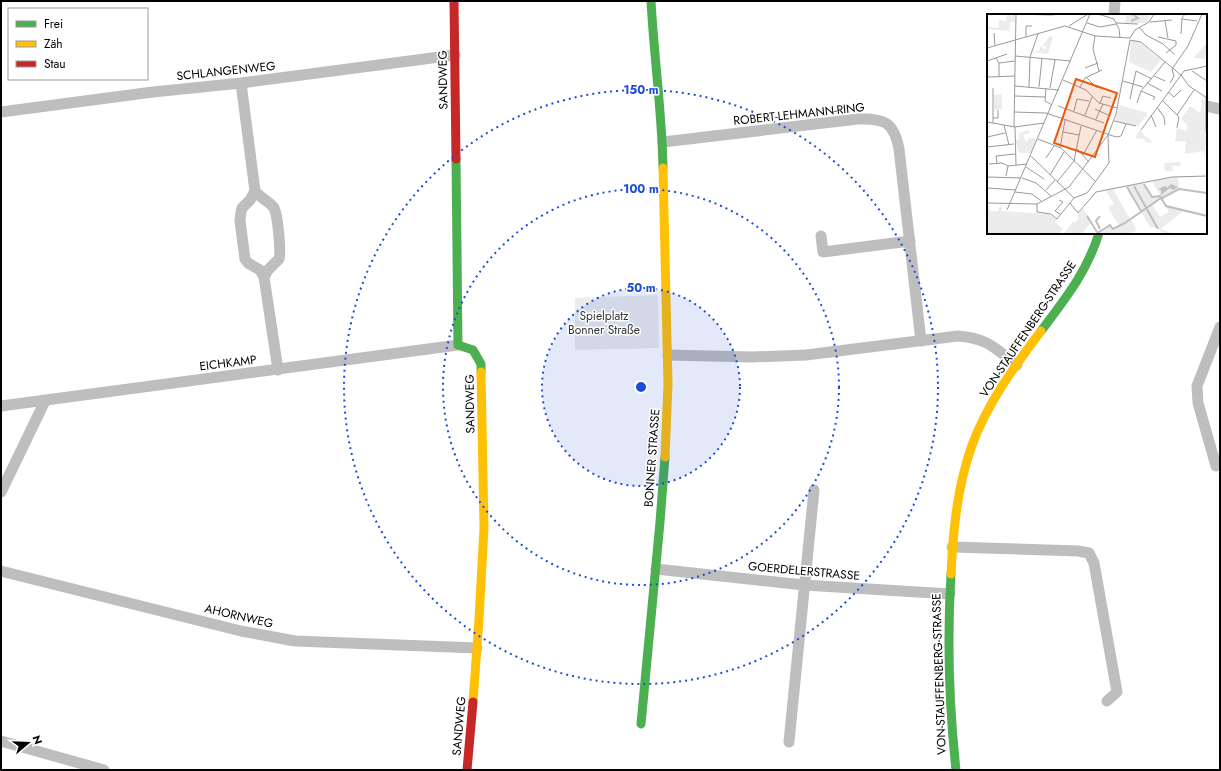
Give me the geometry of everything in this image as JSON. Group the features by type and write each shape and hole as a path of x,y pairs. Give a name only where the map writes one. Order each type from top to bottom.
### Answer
{"street":[{"name":"SANDWEG","path":"454,1 458,345 472,350 481,364 484,528 477,648 467,770"},
{"name":"BONNER STRASSE","path":"641,724 656,569 667,425 668,355 663,142 654,64 651,1"},
{"path":"1114,14 1115,1"},
{"name":"SCHLANGENWEG","path":"1,112 132,95 242,83 455,55"},
{"path":"242,83 255,191 273,208 276,216 280,249 279,259 268,270 264,277"},
{"path":"1207,106 1220,109"},
{"name":"ROBERT-LEHMANN-RING","path":"663,142 858,119 871,119 886,122 894,131 897,139 921,341"},
{"path":"255,191 250,200 242,208 240,221 245,259 248,263 260,270 264,277 278,370"},
{"name":"VON-STAUFFENBERG-STRASSE","path":"956,770 950,683 949,618 952,547 956,505 966,463 976,435 989,409 1017,365 1081,277 1092,254 1099,234"},
{"path":"821,236 823,252 910,241"},
{"path":"1216,466 1198,403 1197,386 1220,327"},
{"path":"668,355 752,357 799,355 958,336 971,337 988,343 1017,365"},
{"name":"EICHKAMP","path":"1,406 458,345"},
{"path":"1,492 45,400"},
{"path":"788,742 814,490"},
{"path":"952,547 1078,551 1089,553 1095,568 1117,692 1107,701"},
{"name":"GOERDELERSTRASSE","path":"656,569 804,585 950,594"},
{"name":"AHORNWEG","path":"1,571 240,631 275,638 308,642 477,648"},
{"path":"1,741 104,770"}],"green space":[{"name":"Spielplatz Bonner Straße","path":"658,295 659,348 575,350 575,298"}],"traffic: fast":[{"path":"651,1 663,168"},
{"path":"456,159 458,345 473,350 481,364 481,372"},
{"path":"1041,331 1082,273 1099,234"},
{"path":"641,724 665,457"},
{"path":"951,574 949,672 956,770"}],"traffic: slow":[{"path":"663,168 668,384 665,457"},
{"path":"951,574 956,510 962,479 971,448 984,417 1011,373 1041,331"},
{"path":"473,702 484,528 481,372"}],"traffic: jam":[{"path":"454,1 456,159"},
{"path":"467,770 473,702"}]}
